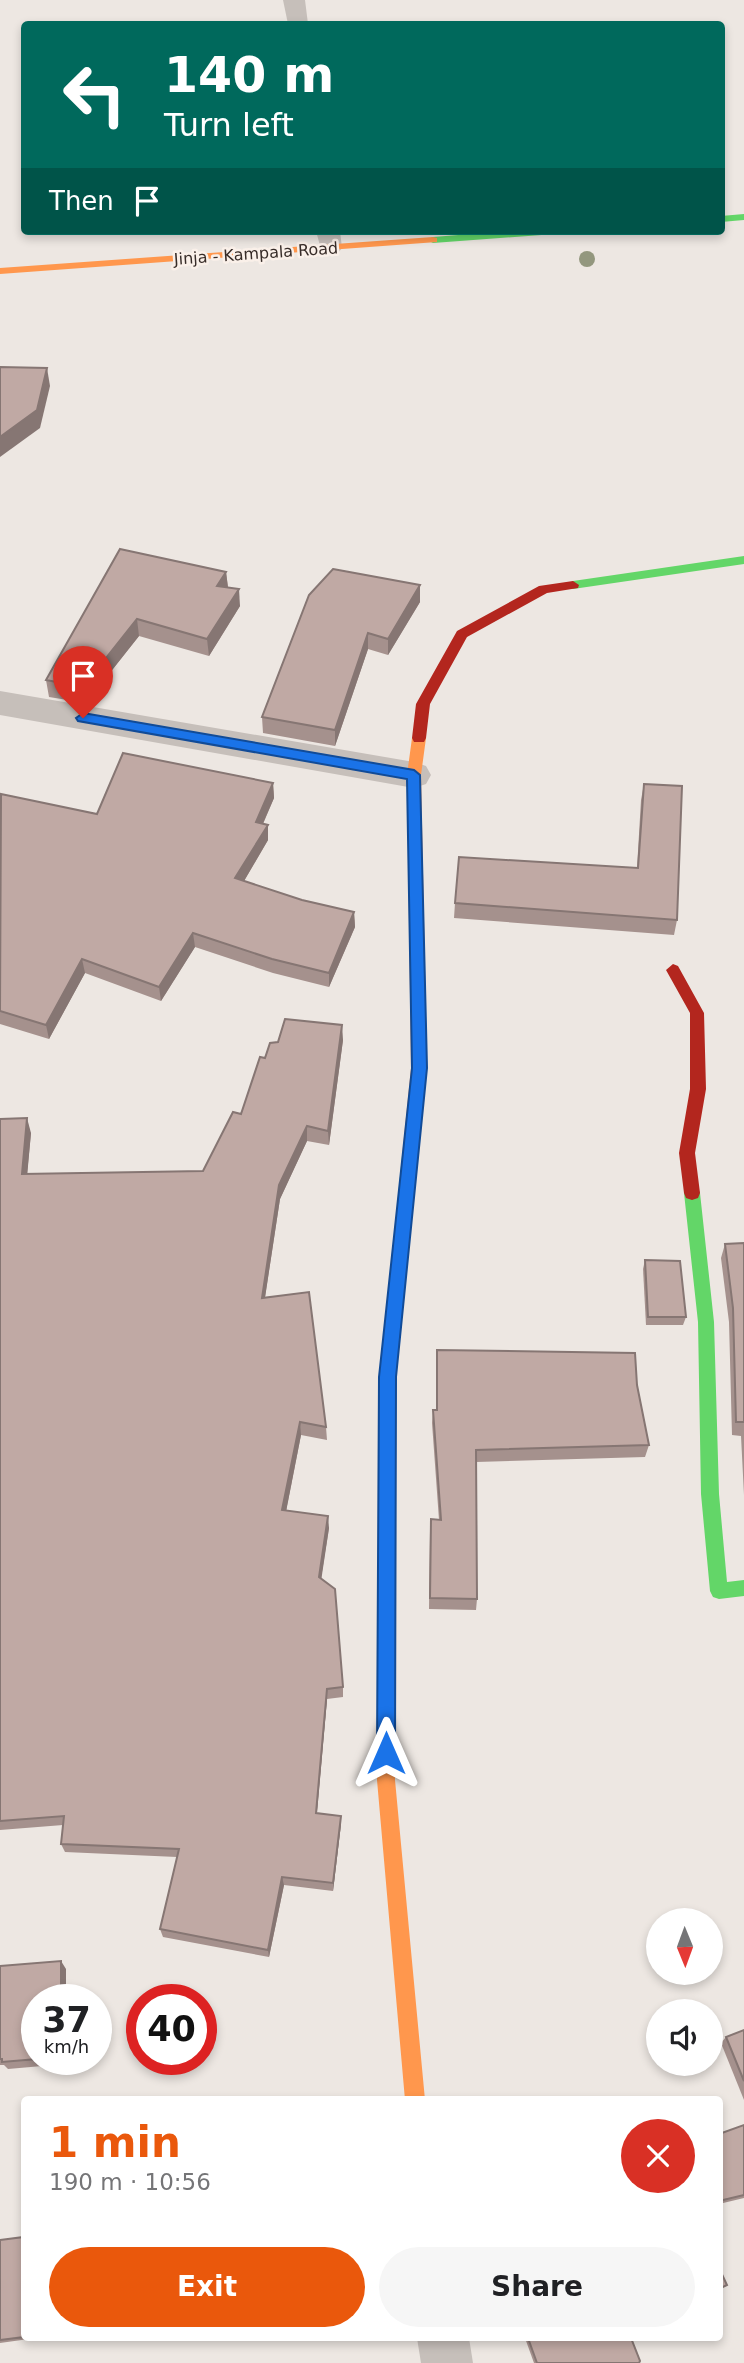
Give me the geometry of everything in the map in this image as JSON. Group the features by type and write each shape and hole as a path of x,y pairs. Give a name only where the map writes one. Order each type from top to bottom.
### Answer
{"main road":[{"path":"725,219 744,217"},
{"name":"Jinja - Kampala Road","path":"0,271 329,239 442,235"},
{"path":"415,2096 386,1780 388,1377 419,1068 414,775 423,704 462,634 544,589 744,560"},
{"path":"673,970 697,1013 698,1089 687,1153 706,1322 710,1494 719,1591 744,1588"}],"street":[{"path":"0,703 414,775"},
{"path":"443,2341 447,2363"}],"lane":[{"path":"294,0 298,21"}],"building":[{"path":"0,367 47,368 37,410 0,437"},
{"path":"120,549 226,572 217,586 239,589 207,639 137,619 83,687 46,680"},
{"path":"333,569 420,585 388,639 368,633 335,730 262,717 309,595"},
{"path":"123,753 273,783 256,822 268,825 235,878 302,900 354,912 329,973 272,959 193,933 159,987 82,959 46,1025 0,1011 1,794 97,814"},
{"path":"644,784 682,786 677,920 455,903 459,857 638,868"},
{"path":"285,1019 342,1025 328,1131 307,1126 279,1185 262,1298 309,1292 326,1427 300,1422 282,1510 328,1516 319,1577 335,1589 343,1687 327,1689 316,1813 341,1816 333,1883 282,1877 268,1950 160,1929 179,1849 61,1844 64,1816 0,1821 0,1119 27,1118 22,1174 203,1171 233,1112 241,1114 260,1057 265,1058 270,1043 278,1042"},
{"path":"744,1243 744,1422 736,1422 733,1308 725,1244"},
{"path":"645,1260 680,1261 686,1317 648,1317"},
{"path":"437,1350 635,1353 637,1385 649,1445 476,1450 477,1599 430,1598 431,1519 441,1520 433,1410 437,1410"},
{"path":"61,1961 61,1984 21,1984 21,2060 2,2062 0,2059 0,1966"},
{"path":"744,2030 744,2081 726,2037"},
{"path":"744,2125 744,2195 723,2200 723,2133"},
{"path":"21,2237 21,2337 0,2340 0,2240"},
{"path":"529,2341 632,2341 640,2361 639,2363 537,2363"}],"traffic: fast":[{"path":"725,219 744,217"},
{"path":"433,240 501,235"},
{"path":"573,585 744,560"},
{"path":"387,1663 388,1377 410,1156"},
{"path":"692,1193 706,1322 710,1494 719,1591 744,1588"}],"traffic: slow":[{"path":"0,271 433,240"},
{"path":"410,1156 419,1068 414,775 419,738"},
{"path":"387,1663 386,1780 415,2096"}],"traffic: jam":[{"path":"419,738 423,704 462,634 544,589 573,585"},
{"path":"673,970 697,1013 698,1089 687,1153 692,1193"}],"route":[{"path":"83,718 414,775 419,1068 388,1377 386,1753"}]}
